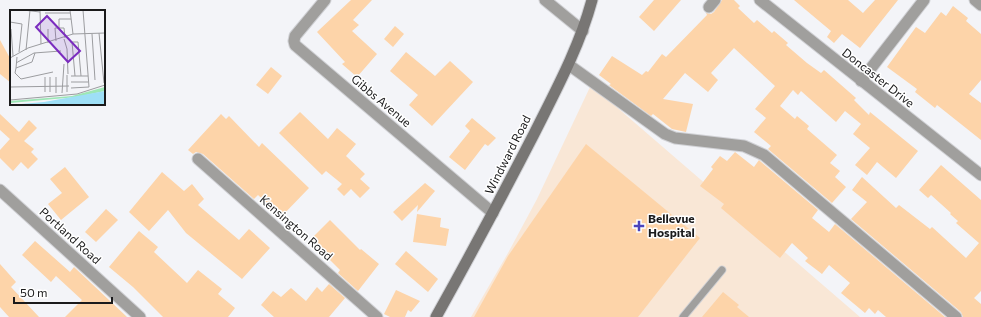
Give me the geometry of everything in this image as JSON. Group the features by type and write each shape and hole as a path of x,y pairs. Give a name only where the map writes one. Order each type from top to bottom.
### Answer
{"main road":[{"name":"Windward Road","path":"436,317 494,213 569,64 583,31 592,0"}],"street":[{"name":"Gibbs Avenue","path":"325,0 295,36 295,45 494,213"},
{"path":"545,0 583,31"},
{"name":"Doncaster Drive","path":"760,0 981,175"},
{"path":"861,81 924,0"},
{"path":"975,0 981,5"},
{"path":"569,64 665,134 675,138 744,146 764,155 956,317"},
{"name":"Kensington Road","path":"198,159 377,317"},
{"name":"Portland Road","path":"0,190 140,317"}],"lane":[{"path":"683,317 722,270"}],"shaded area":[{"name":"Bellevue Hospital","path":"591,85 860,317 471,317 537,199"}],"building":[{"path":"351,0 372,0 353,20 359,25 352,31 377,54 357,77 342,64 345,62 317,32"},
{"path":"654,0 681,0 654,31 639,17"},
{"path":"722,0 734,0 740,6 738,8 754,23 757,20 772,33 774,31 788,43 786,45 807,63 821,73 824,70 856,98 854,100 869,115 870,112 918,151 896,178 877,162 867,175 855,165 870,148 853,134 861,124 845,111 836,122 801,91 798,95 793,90 780,106 795,119 797,116 809,126 807,129 837,155 830,163 840,171 835,177 846,187 832,203 768,149 771,146 754,132 766,118 755,109 775,86 734,48 711,73 718,80 708,92 685,73 663,99 693,104 686,132 672,129 653,114 651,116 609,85 611,84 599,75 612,56 642,75 646,71 648,72 662,54 666,57 707,15 706,13 711,14 714,12"},
{"path":"794,0 848,0 863,13 875,0 898,0 860,48 842,34 834,43 827,37 831,31"},
{"path":"953,6 968,18 966,21 981,34 981,80 969,94 981,103 981,140 937,105 935,108 915,92 917,89 887,67 916,27 925,33 941,12 946,16"},
{"path":"395,26 404,34 393,47 384,39"},
{"path":"0,40 10,58 10,82 0,74"},
{"path":"406,52 435,76 450,61 473,82 432,126 409,105 418,95 390,71"},
{"path":"271,67 282,76 268,94 256,85"},
{"path":"300,112 328,139 337,128 356,144 346,156 365,174 360,179 370,188 360,198 351,189 344,196 337,189 342,184 326,171 322,175 279,133"},
{"path":"0,114 19,132 29,120 37,128 24,141 34,149 31,152 38,159 28,169 21,162 13,171 0,158 0,150 10,139 0,130"},
{"path":"221,114 226,119 229,116 259,147 262,143 309,188 281,217 258,195 254,199 203,154 196,152 193,154 188,150"},
{"path":"472,118 496,138 488,146 485,144 465,170 449,157 470,131 465,126"},
{"name":"Bellevue Hospital","path":"586,144 700,238 638,317 474,317 508,256"},
{"path":"735,152 754,167 759,160 818,210 812,218 829,232 835,224 945,317 886,317 878,310 875,314 869,308 865,313 841,293 850,283 829,265 822,274 805,261 808,258 792,243 780,258 721,208 724,204 700,186 713,169 711,167 720,156 727,161"},
{"path":"941,165 981,200 981,291 974,298 981,304 981,317 963,317 961,312 851,219 867,202 852,190 862,177 896,208 899,205 930,229 932,227 966,258 979,243 956,223 958,221 950,214 951,213 931,195 928,198 919,190"},
{"path":"65,167 89,197 61,220 48,204 62,193 50,179"},
{"path":"162,172 184,191 192,184 204,199 198,205 239,240 249,229 270,248 242,279 186,233 168,210 149,231 129,212"},
{"path":"425,183 435,191 417,212 418,205 402,221 393,212"},
{"path":"106,209 118,220 96,242 85,232"},
{"path":"417,214 441,218 440,227 449,229 446,246 413,242"},
{"path":"330,220 360,250 361,249 379,264 358,291 338,273 340,270 310,240"},
{"path":"139,231 158,247 154,252 187,283 198,270 222,289 218,294 235,308 228,317 163,317 133,287 109,267"},
{"path":"35,241 70,272 74,267 127,317 65,317 82,300 56,276 51,282 22,255"},
{"path":"406,251 438,279 428,292 395,264"},
{"path":"0,264 16,282 11,287 39,317 9,317 0,307"},
{"path":"329,284 345,298 329,317 274,317 261,305 273,291 281,297 291,288 306,301 317,287 322,292"},
{"path":"396,290 420,301 411,312 408,310 405,317 390,317 384,314"},
{"path":"723,292 739,305 737,307 749,317 702,317"}],"place":[{"name":"Bellevue Hospital","path":"639,226"}]}
